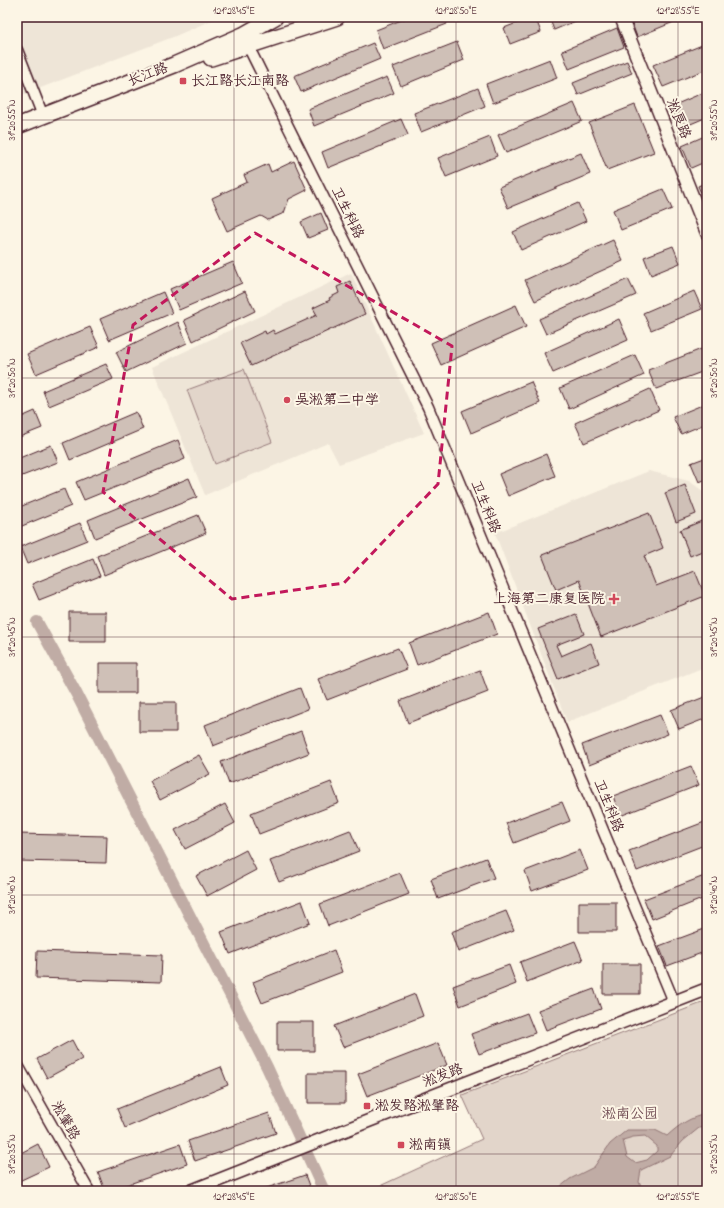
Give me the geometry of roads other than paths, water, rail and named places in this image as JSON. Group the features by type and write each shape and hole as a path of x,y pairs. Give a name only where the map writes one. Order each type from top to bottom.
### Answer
{"main road":[{"path":"245,40 275,17"},
{"path":"245,40 338,17"},
{"name":"长江路","path":"17,126 174,65 212,58 245,40"}],"street":[{"name":"淞良路","path":"621,17 707,233"},
{"name":"卫生科路","path":"245,40 428,407 674,1002"},
{"path":"17,50 43,116"},
{"name":"淞发路","path":"191,1191 707,989"},
{"name":"淞肇路","path":"17,1064 89,1191"}],"waterway":[{"path":"37,622 76,693 267,1067 324,1191"}],"place":[{"name":"长江路长江南路","path":"183,81"},
{"name":"吴淞第二中学","path":"287,400"},
{"name":"上海第二康复医院","path":"614,599"},
{"name":"淞发路淞肇路","path":"367,1106"},
{"name":"淞南镇","path":"401,1145"}],"park label":[{"name":"淞南公园","path":"630,1114"}]}
